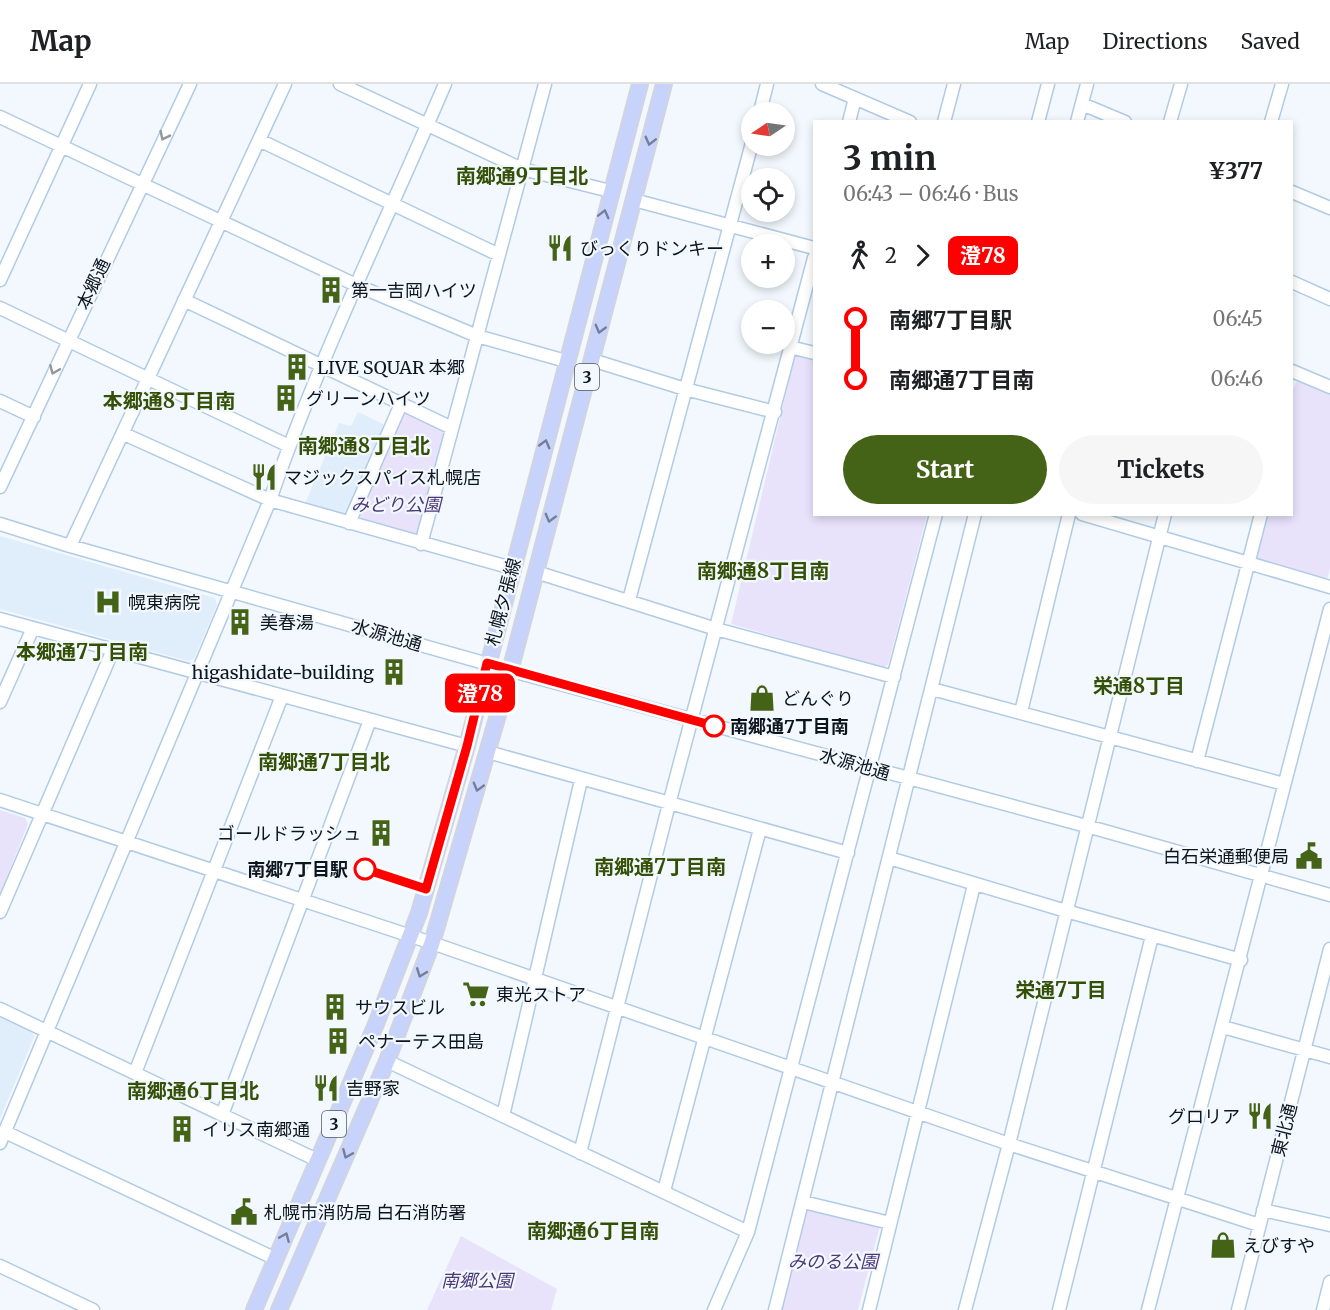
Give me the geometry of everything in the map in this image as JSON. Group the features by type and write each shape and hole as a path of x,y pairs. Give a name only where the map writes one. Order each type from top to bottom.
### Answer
{"main road":[{"name":"札幌夕張線","path":"254,1310 412,937 467,746 610,191 640,84"},
{"name":"札幌夕張線","path":"279,1310 387,1061 432,944 488,752 664,84"}],"street":[{"path":"0,279 90,84"},
{"name":"本郷通","path":"0,487 34,417 67,339 190,84"},
{"path":"70,546 285,84"},
{"path":"340,84 522,169 610,191"},
{"path":"276,1259 2,1137 270,500 289,446 356,285 394,204 445,84"},
{"path":"421,544 545,84"},
{"path":"762,102 767,84"},
{"path":"822,84 905,120"},
{"path":"945,120 954,84"},
{"path":"1039,120 1048,84"},
{"path":"1078,120 1087,84"},
{"path":"1171,120 1181,84"},
{"path":"1272,120 1282,84"},
{"path":"850,120 855,98"},
{"path":"1082,104 1120,120"},
{"path":"0,117 356,285 477,336 566,361"},
{"path":"260,140 499,255"},
{"path":"629,600 749,156"},
{"path":"1293,192 1330,208"},
{"path":"634,200 813,248"},
{"path":"795,328 813,262"},
{"path":"1293,282 1330,299"},
{"path":"184,300 452,428"},
{"path":"0,308 289,446"},
{"path":"795,348 813,353"},
{"path":"580,1153 669,804 775,412 788,354"},
{"path":"592,360 685,389 775,412"},
{"path":"1293,375 1330,387"},
{"path":"0,401 34,417"},
{"path":"349,523 401,404"},
{"path":"124,434 270,500 512,568"},
{"path":"714,1310 748,1232 793,1069 935,516"},
{"path":"775,1310 975,516"},
{"path":"1021,712 1069,516"},
{"path":"1089,516 1330,586"},
{"path":"964,1310 1009,1144 1164,516"},
{"path":"1197,761 1261,516"},
{"name":"水源池通","path":"0,524 70,546 509,670 1087,826 1330,895"},
{"path":"536,572 716,629 894,677"},
{"path":"1148,1310 1241,960 1330,609"},
{"path":"0,619 467,746"},
{"path":"0,702 33,628"},
{"path":"0,912 113,650"},
{"path":"932,688 1284,784"},
{"path":"135,1074 282,696"},
{"path":"222,1115 370,720"},
{"path":"488,752 581,780 848,853"},
{"path":"503,1116 581,780"},
{"path":"0,800 412,937 1009,1144 1259,1225"},
{"path":"664,1191 707,1038 760,829"},
{"path":"889,858 974,885 1241,960"},
{"path":"869,1310 974,885"},
{"path":"1059,1310 1152,936"},
{"name":"東北通","path":"1238,1310 1330,950"},
{"path":"0,1009 317,1160"},
{"path":"1223,1027 1330,1057"},
{"path":"387,1061 748,1232"},
{"path":"803,1202 890,1223"},
{"path":"1263,1210 1330,1225"},
{"path":"0,1266 93,1310"},
{"path":"1323,1310 1330,1282"}],"shaded area":[{"path":"358,412 389,427 349,515 305,504 339,423 351,426"},
{"name":"幌東病院","path":"0,536 215,598 217,605 194,659 188,661 0,609"},
{"path":"0,1015 31,1030 34,1037 0,1119"}],"green space":[{"path":"795,355 813,360 813,516 927,516 888,665 882,668 731,624"},
{"path":"1297,381 1330,395 1330,568 1327,580 1259,559 1256,556 1265,516 1293,516 1293,390"},
{"name":"みどり公園","path":"407,414 443,430 444,436 417,533 410,538 357,521 402,415"},
{"path":"0,810 25,818 28,824 0,894"},
{"name":"みのる公園","path":"808,1209 880,1226 858,1310 782,1310"},
{"name":"南郷公園","path":"461,1236 557,1289 551,1310 427,1310"}],"bus line":[{"name":"澄78","path":"365,869 426,889 467,746 487,663 714,726"}],"place":[{"name":"びっくりドンキー","path":"560,248"},
{"name":"第一吉岡ハイツ","path":"331,290"},
{"name":"LIVE SQUAR 本郷","path":"297,367"},
{"name":"グリーンハイツ","path":"286,398"},
{"name":"マジックスパイス札幌店","path":"264,477"},
{"name":"幌東病院","path":"108,602"},
{"name":"美春湯","path":"240,622"},
{"name":"higashidate-building","path":"394,672"},
{"name":"どんぐり","path":"762,698"},
{"name":"南郷通7丁目南","path":"714,726"},
{"name":"ゴールドラッシュ","path":"381,833"},
{"name":"白石栄通郵便局","path":"1309,856"},
{"name":"南郷7丁目駅","path":"365,869"},
{"name":"東光ストア","path":"476,994"},
{"name":"サウスビル","path":"335,1007"},
{"name":"ペナーテス田島","path":"338,1041"},
{"name":"吉野家","path":"326,1088"},
{"name":"グロリア","path":"1260,1116"},
{"name":"イリス南郷通","path":"182,1129"},
{"name":"札幌市消防局 白石消防署","path":"244,1212"},
{"name":"えびすや","path":"1223,1245"}],"district":[{"name":"南郷通9丁目北","path":"522,175"},
{"name":"本郷通8丁目南","path":"169,400"},
{"name":"南郷通8丁目北","path":"364,445"},
{"name":"南郷通8丁目南","path":"763,570"},
{"name":"本郷通7丁目南","path":"82,651"},
{"name":"栄通8丁目","path":"1139,685"},
{"name":"南郷通7丁目北","path":"324,761"},
{"name":"南郷通7丁目南","path":"660,866"},
{"name":"栄通7丁目","path":"1061,989"},
{"name":"南郷通6丁目北","path":"193,1090"},
{"name":"南郷通6丁目南","path":"593,1230"}]}
